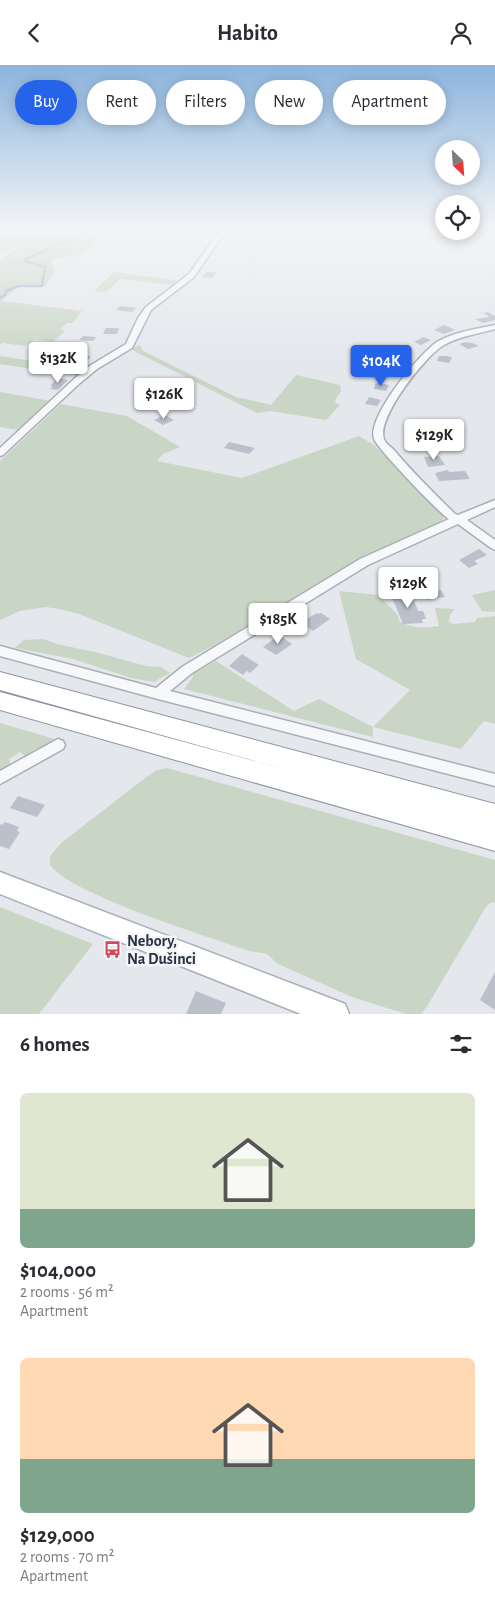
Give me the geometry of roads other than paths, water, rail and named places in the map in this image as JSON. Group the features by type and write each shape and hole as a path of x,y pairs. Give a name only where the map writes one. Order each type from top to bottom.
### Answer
{"highway":[{"path":"0,681 495,816"},
{"path":"0,701 495,839"}],"main road":[{"path":"0,883 335,1014"}],"street":[{"path":"0,453 77,381 94,367 129,346 133,341 143,315 153,304 172,289 188,280 193,273"},
{"path":"495,327 459,336 427,352 401,387 379,425 379,439 400,464 451,516 459,519 495,546"},
{"path":"158,694 188,670 364,562 495,503"},
{"path":"0,651 158,694 495,780"},
{"path":"0,778 58,745"}],"waterway":[{"path":"0,298 5,295 6,291 18,286 42,286 44,273"}],"place":[{"name":"Nebory, Na Dušinci","path":"113,949"}]}
